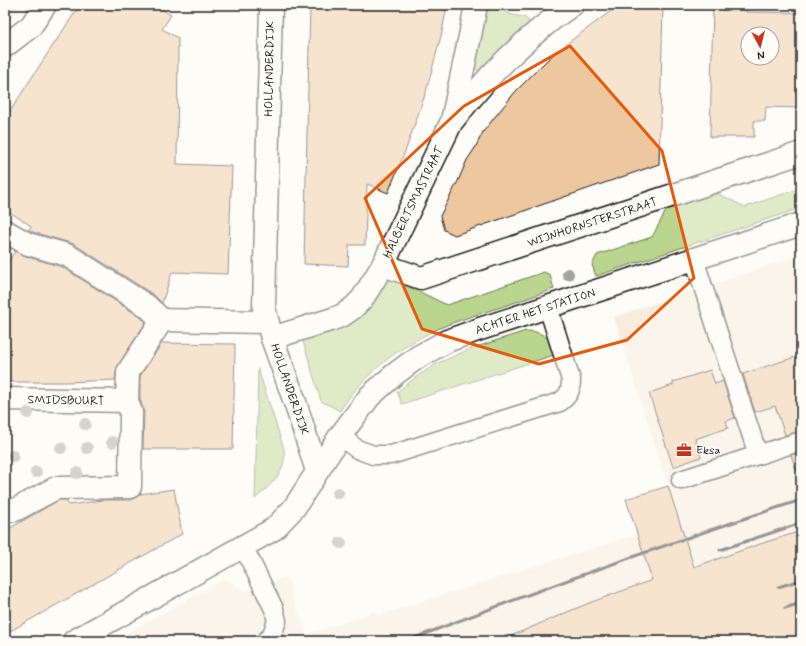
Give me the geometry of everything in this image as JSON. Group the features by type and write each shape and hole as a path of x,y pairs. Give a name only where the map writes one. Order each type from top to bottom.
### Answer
{"street":[{"path":"5,46 31,26 44,5"},
{"name":"HOLLANDERDIJK","path":"271,5 264,308 317,471"},
{"name":"HALBERTSMASTRAAT","path":"162,320 270,330 332,319 343,315 362,299 383,265 452,121 476,5"},
{"path":"452,121 493,73 511,55 557,15 572,5"},
{"name":"WIJNHORNSTERSTRAAT","path":"383,265 421,278 801,153"},
{"name":"ACHTER HET STATION","path":"317,471 340,436 370,396 395,374 418,357 447,342 480,329 801,224"},
{"path":"5,231 28,244 68,255 147,306 162,320 128,372 127,401 131,412 130,487 56,488 15,510 5,510"},
{"name":"SMIDSBUURT","path":"5,400 127,401"},
{"path":"74,641 274,529 294,508 317,471"}],"lane":[{"path":"694,259 758,455"},
{"path":"340,436 357,449 373,455 391,455 560,402 567,396 571,389 571,380 548,307"},
{"path":"681,480 801,441"},
{"path":"243,546 274,610 276,621 272,637 265,641"}],"highlighted area":[{"path":"570,46 662,151 694,278 627,340 539,364 422,329 365,198 464,106"}],"shaded area":[{"path":"5,5 21,5 5,28"},
{"path":"801,255 801,641 113,641 224,579 245,591 287,577 295,604 307,635 375,612 377,616 637,534 681,526 614,317"}],"green space":[{"path":"487,5 497,5 503,11 526,18 529,22 480,71 474,67"},
{"path":"801,188 801,208 596,276 592,265 597,255 652,237 668,207 715,192 745,207"},
{"path":"544,272 550,275 554,289 453,323 427,334 384,362 360,385 340,411 321,401 302,338 334,329 363,314 384,282 392,279 395,280 447,305"},
{"path":"526,331 536,332 545,336 550,342 554,355 402,404 397,392 436,364 470,349"},
{"path":"258,369 284,449 284,457 283,465 277,477 255,499"}],"building":[{"path":"80,5 156,5 171,15 162,29 178,38 177,164 232,166 228,274 172,272 162,303 154,295 74,244 29,230 31,226 5,209 5,119"},
{"path":"310,5 447,5 442,32 426,92 406,149 388,193 367,184 365,245 349,245 348,266 304,264"},
{"path":"619,5 663,5 659,164 455,235 444,230 440,216 467,160 483,132 516,91 546,61 557,51"},
{"path":"713,5 746,5 746,12 801,13 801,108 766,107 765,121 754,121 754,137 710,137"},
{"path":"15,251 25,256 62,267 146,322 118,365 115,380 5,382 5,268"},
{"path":"162,343 235,344 233,449 143,449 144,412 140,399 140,376"},
{"path":"801,355 801,431 785,435 775,406 755,412 743,374"},
{"path":"710,370 715,384 723,381 735,418 726,421 728,428 695,439 701,457 673,467 649,393 673,385 673,382"},
{"path":"801,452 801,469 796,470 791,455"},
{"path":"668,486 694,567 801,531 801,641 499,641 589,603 652,580 626,499"},
{"path":"174,489 182,534 5,634 5,531 59,500 66,500 69,505 103,500 130,500 136,498 140,494"}],"railway":[{"path":"407,641 603,568 801,500"},
{"path":"720,550 801,523"},
{"path":"778,587 801,580"},
{"path":"785,608 801,603"}],"place":[{"name":"Eksa","path":"684,450"}]}
